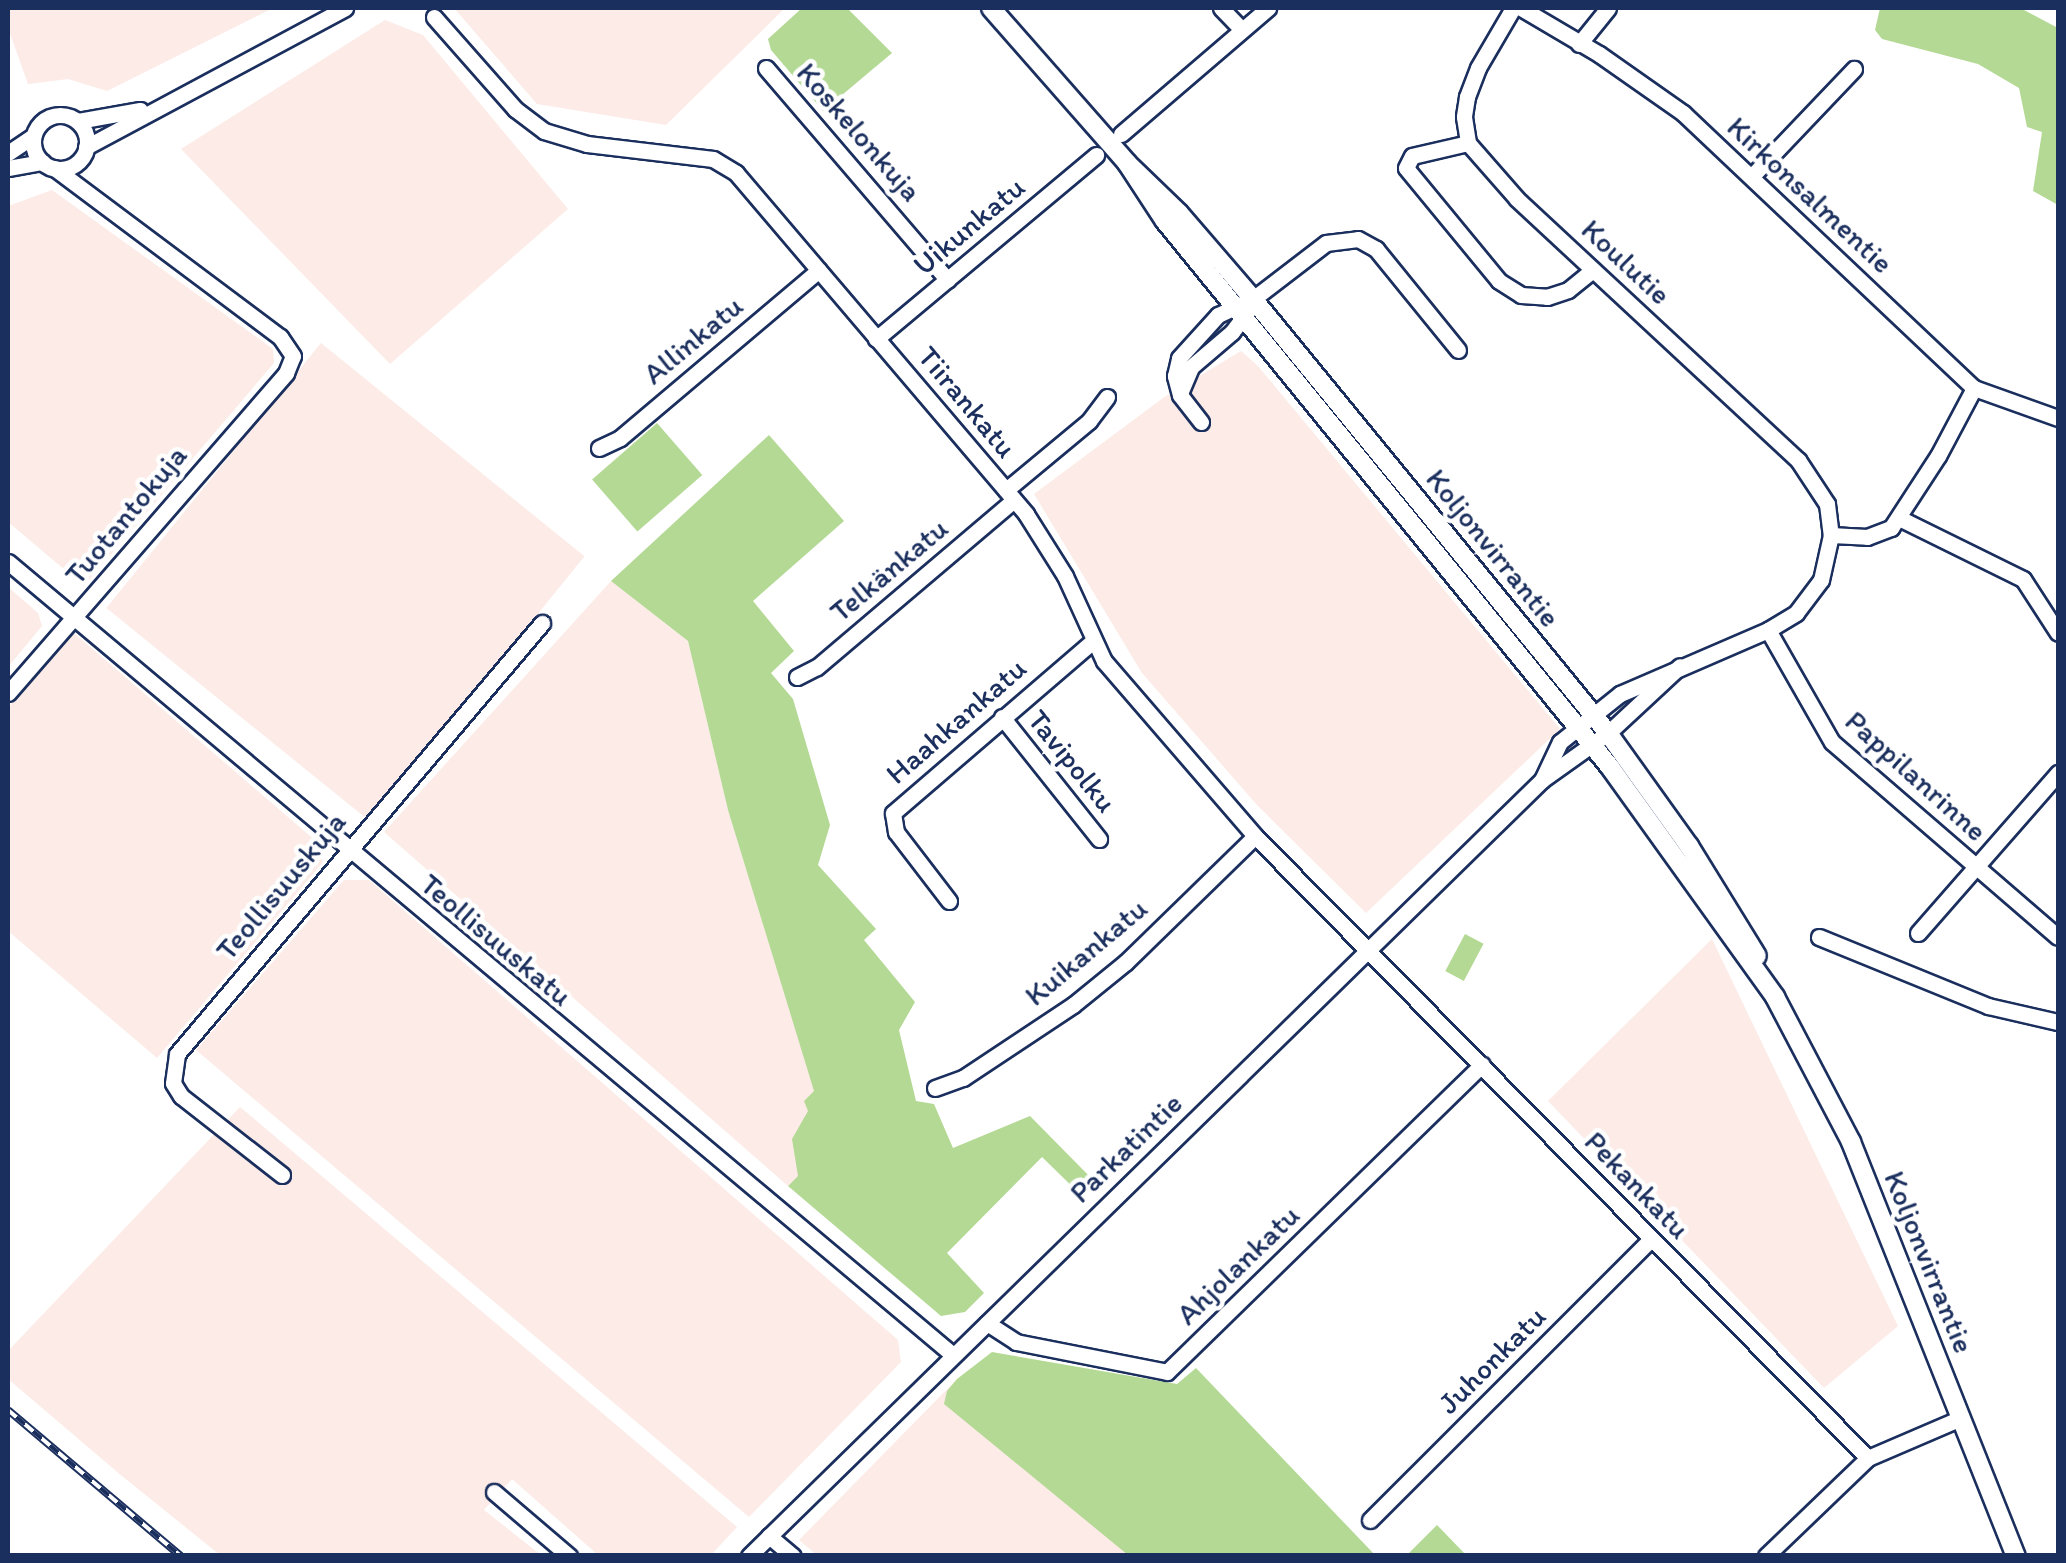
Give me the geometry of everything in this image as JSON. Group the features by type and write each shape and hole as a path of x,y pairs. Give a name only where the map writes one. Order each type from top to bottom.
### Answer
{"main road":[{"name":"Koljonvirrantie","path":"991,8 1126,164 1178,213 1253,298 1608,733 1734,914 1851,1142 2016,1556"},
{"name":"Koljonvirrantie","path":"1126,164 1164,221 1592,745 1658,830 1775,997"}],"street":[{"path":"1221,8 1241,30"},
{"path":"1121,134 1268,8"},
{"path":"1513,8 1478,68 1467,97 1464,117 1468,143 1412,156 1406,168 1499,281 1521,294 1547,296 1568,290 1593,270"},
{"name":"Kirkonsalmentie","path":"1521,8 1659,95 1752,176 1974,388 2058,418"},
{"path":"1579,44 1608,8"},
{"path":"8,168 68,168 158,104 263,54 338,10"},
{"name":"Tiirankatu","path":"428,11 515,109 544,130 572,141 696,155 726,165 1010,495 1064,576 1092,642 1114,675 1254,836 1368,950"},
{"name":"Koskelonkuja","path":"766,68 787,87 948,280"},
{"path":"1752,176 1854,69"},
{"path":"78,122 158,104"},
{"path":"8,153 33,136 51,116 65,115 78,122 86,133 83,154 96,202"},
{"path":"33,136 34,150 48,165 96,202"},
{"name":"Koulutie","path":"1468,143 1490,172 1798,460 1827,504 1832,536"},
{"name":"Uikunkatu","path":"876,338 1096,155"},
{"name":"Tuotantokuja","path":"8,693 286,373 293,356 280,337 96,202"},
{"path":"1201,422 1180,395 1175,376 1179,358 1326,243 1358,239 1376,249 1458,350"},
{"name":"Allinkatu","path":"599,448 620,438 819,270"},
{"path":"1832,536 1880,534 1898,518 1974,388"},
{"name":"Telkänkatu","path":"797,678 817,667 1010,495 1089,421 1107,396"},
{"path":"1898,518 2023,579 2058,633"},
{"name":"Parkatintie","path":"1542,780 1552,754 1576,726 1620,694 1768,630 1796,613 1814,593 1826,568 1832,536"},
{"name":"Teollisuuskatu","path":"8,562 952,1356"},
{"name":"Teollisuuskuja","path":"282,1174 181,1096 171,1070 177,1054 542,623"},
{"name":"Pappilanrinne","path":"1768,630 1832,742 2058,937"},
{"name":"Haahkankatu","path":"950,901 896,832 894,813 1092,642"},
{"name":"Parkatintie","path":"748,1556 1542,780 1608,733 1680,666"},
{"name":"Tavipolku","path":"1002,717 1098,839"},
{"path":"1918,933 2058,774"},
{"name":"Kuikankatu","path":"935,1088 963,1078 1073,1005 1126,962 1254,836"},
{"path":"1818,937 1988,1006 2058,1022"},
{"name":"Pekankatu","path":"1368,950 1868,1458"},
{"name":"Ahjolankatu","path":"987,1322 1016,1342 1167,1372 1482,1065"},
{"name":"Juhonkatu","path":"1370,1520 1652,1239"},
{"path":"1766,1556 1868,1458 1961,1418"},
{"path":"494,1492 569,1556"},
{"path":"768,1536 793,1556"}],"shaded area":[{"path":"8,8 273,8 107,91 68,79 28,84 8,28"},
{"path":"454,8 785,8 666,125 537,104"},
{"path":"385,20 423,35 568,209 390,364 181,149"},
{"path":"52,190 273,349 274,363 84,586 8,522 8,206"},
{"path":"321,343 584,556 370,821 106,608"},
{"path":"1241,351 1258,366 1560,729 1366,913 1257,805 1142,673 1034,494 1163,398"},
{"path":"611,581 688,641 728,810 831,1144 788,1186 384,832"},
{"path":"8,587 38,613 42,626 8,667"},
{"path":"74,633 317,842 323,862 157,1058 8,931 8,708"},
{"path":"344,880 369,880 898,1340 901,1362 749,1517 196,1050"},
{"path":"1712,939 1898,1326 1824,1388 1548,1101"},
{"path":"240,1107 737,1527 711,1555 598,1555 512,1479 484,1510 541,1555 220,1555 122,1476 8,1379 8,1351"},
{"path":"957,1379 1175,1555 818,1556 799,1540"}],"green space":[{"path":"802,8 847,8 892,53 823,111 771,50 768,39"},
{"path":"1880,8 2020,8 2058,28 2058,205 2033,191 2042,132 2027,127 2019,88 1978,64 1882,39 1875,30"},
{"path":"657,423 702,475 637,531 592,479"},
{"path":"769,435 844,521 753,601 794,651 771,673 793,699 830,825 818,865 876,929 864,940 915,1002 899,1030 916,1101 934,1104 953,1148 1030,1116 1098,1185 1083,1197 1042,1157 947,1253 984,1293 965,1312 941,1316 788,1186 798,1176 792,1139 808,1111 804,1101 814,1091 728,810 688,641 611,581"},
{"path":"1465,934 1484,944 1464,981 1445,971"},
{"path":"992,1352 1177,1384 1196,1368 1375,1555 1128,1555 944,1404 947,1391 957,1379"},
{"path":"1437,1525 1466,1555 1407,1555"}],"railway":[{"path":"8,1410 181,1556"}]}
